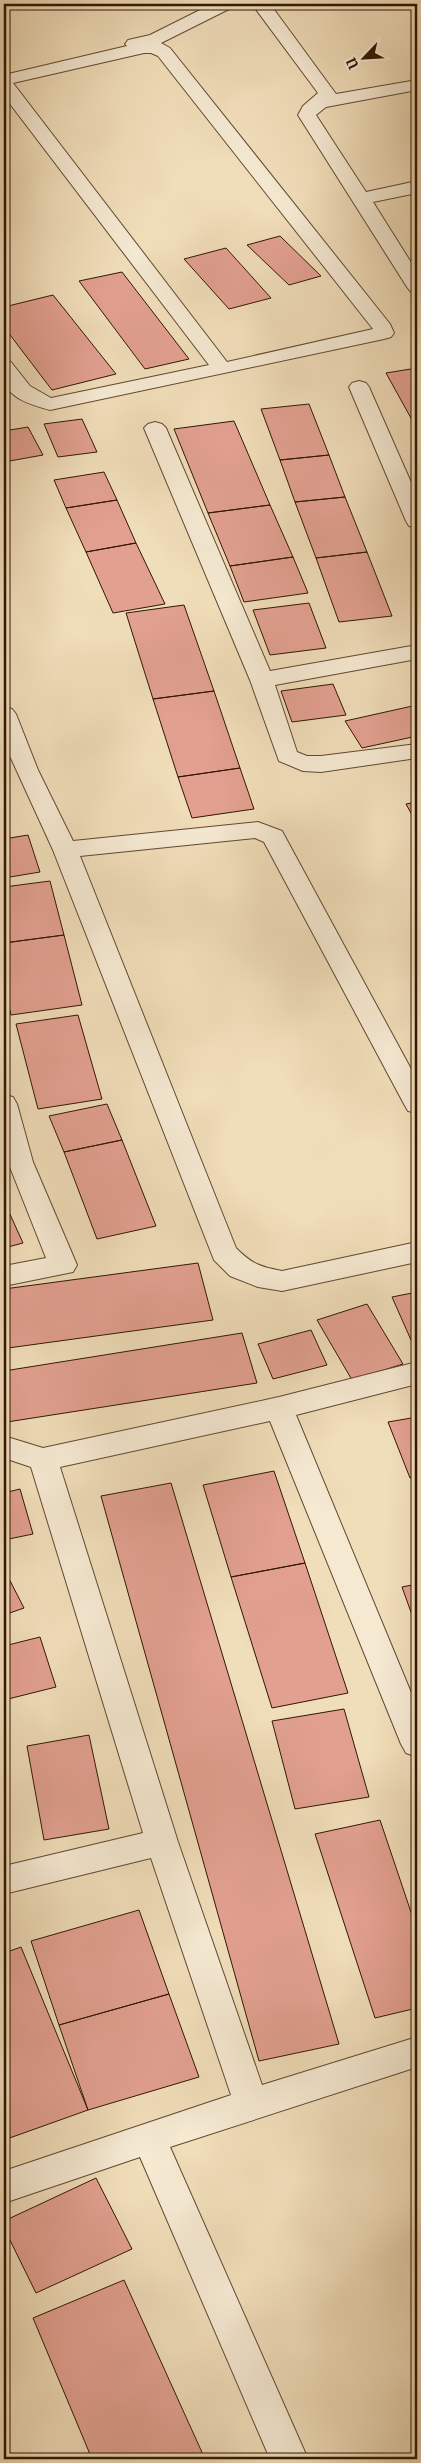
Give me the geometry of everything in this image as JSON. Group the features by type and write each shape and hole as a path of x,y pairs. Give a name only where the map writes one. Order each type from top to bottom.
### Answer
{"street":[{"path":"4,70 156,39 225,4"},
{"path":"261,4 327,93 322,102"},
{"path":"4,80 144,48 154,48 164,52 383,328 384,333 378,336 222,370 50,404 34,400 20,390 4,366"},
{"path":"4,84 222,370"},
{"path":"417,85 322,102 310,110 307,115 417,287"},
{"path":"362,199 417,187"},
{"path":"359,387 417,521"},
{"path":"155,428 262,680 287,756 303,763 321,764 417,751"},
{"path":"262,680 417,652"},
{"path":"4,714 15,772 65,850 224,1253 240,1269 258,1276 282,1281 417,1252"},
{"path":"65,850 258,830 273,837 417,1104"},
{"path":"4,1104 12,1163 63,1265 4,1276"},
{"path":"4,1447 43,1459 279,1408 417,1373"},
{"path":"279,1408 417,1744"},
{"path":"43,1459 162,1842 251,2104"},
{"path":"4,1880 162,1842"},
{"path":"4,2187 150,2140 251,2104 417,2052"},
{"path":"150,2140 289,2459"}],"building":[{"path":"280,236 321,276 289,285 247,245"},
{"path":"226,248 271,298 229,309 184,259"},
{"path":"122,272 189,359 145,369 79,281"},
{"path":"53,295 116,374 52,390 4,327 4,307"},
{"path":"417,368 417,429 386,373"},
{"path":"309,404 329,455 280,460 261,409"},
{"path":"82,419 97,452 58,457 44,424"},
{"path":"234,421 270,505 208,513 174,429"},
{"path":"28,427 43,455 4,462 4,431"},
{"path":"329,455 345,497 295,502 280,460"},
{"path":"104,472 117,500 66,508 54,480"},
{"path":"345,497 367,552 316,558 295,502"},
{"path":"117,500 136,543 86,552 66,508"},
{"path":"270,505 293,557 230,566 208,513"},
{"path":"136,543 165,604 113,613 86,552"},
{"path":"367,552 392,616 339,622 316,558"},
{"path":"293,557 308,593 244,602 230,566"},
{"path":"309,603 326,648 270,655 253,610"},
{"path":"184,605 214,691 153,699 126,613"},
{"path":"333,684 346,715 292,722 281,691"},
{"path":"214,691 240,768 178,777 153,699"},
{"path":"417,705 417,736 362,748 345,721"},
{"path":"240,768 254,809 192,818 178,777"},
{"path":"417,802 417,824 406,804"},
{"path":"28,835 40,872 4,878 4,839"},
{"path":"50,881 64,935 4,943 4,887"},
{"path":"64,935 82,1005 11,1015 4,987 4,943"},
{"path":"78,1015 102,1099 38,1109 16,1024"},
{"path":"107,1104 122,1140 64,1152 49,1116"},
{"path":"122,1140 156,1226 97,1239 64,1152"},
{"path":"4,1201 23,1243 4,1248"},
{"path":"198,1263 213,1320 8,1348 4,1327 4,1289"},
{"path":"417,1292 417,1339 411,1340 392,1297"},
{"path":"367,1304 403,1364 352,1380 317,1320"},
{"path":"311,1330 327,1365 273,1379 258,1344"},
{"path":"242,1333 257,1383 7,1422 4,1408 4,1371"},
{"path":"417,1417 417,1476 410,1478 388,1422"},
{"path":"274,1471 305,1563 231,1577 203,1485"},
{"path":"171,1483 339,2044 259,2061 101,1496"},
{"path":"20,1489 33,1534 4,1540 4,1493"},
{"path":"305,1563 348,1693 272,1708 231,1577"},
{"path":"4,1569 24,1608 4,1615"},
{"path":"417,1584 417,1629 402,1587"},
{"path":"40,1637 56,1687 4,1700 4,1646"},
{"path":"344,1709 369,1797 295,1809 272,1721"},
{"path":"89,1735 109,1829 44,1840 27,1746"},
{"path":"380,1820 417,1930 417,2008 375,2018 315,1834"},
{"path":"139,1910 169,1994 59,2025 31,1941"},
{"path":"21,1947 88,2110 4,2140 4,1953"},
{"path":"169,1994 199,2077 88,2110 59,2025"},
{"path":"96,2178 132,2249 36,2293 4,2228 4,2221"},
{"path":"124,2280 205,2459 92,2459 33,2318"}]}
